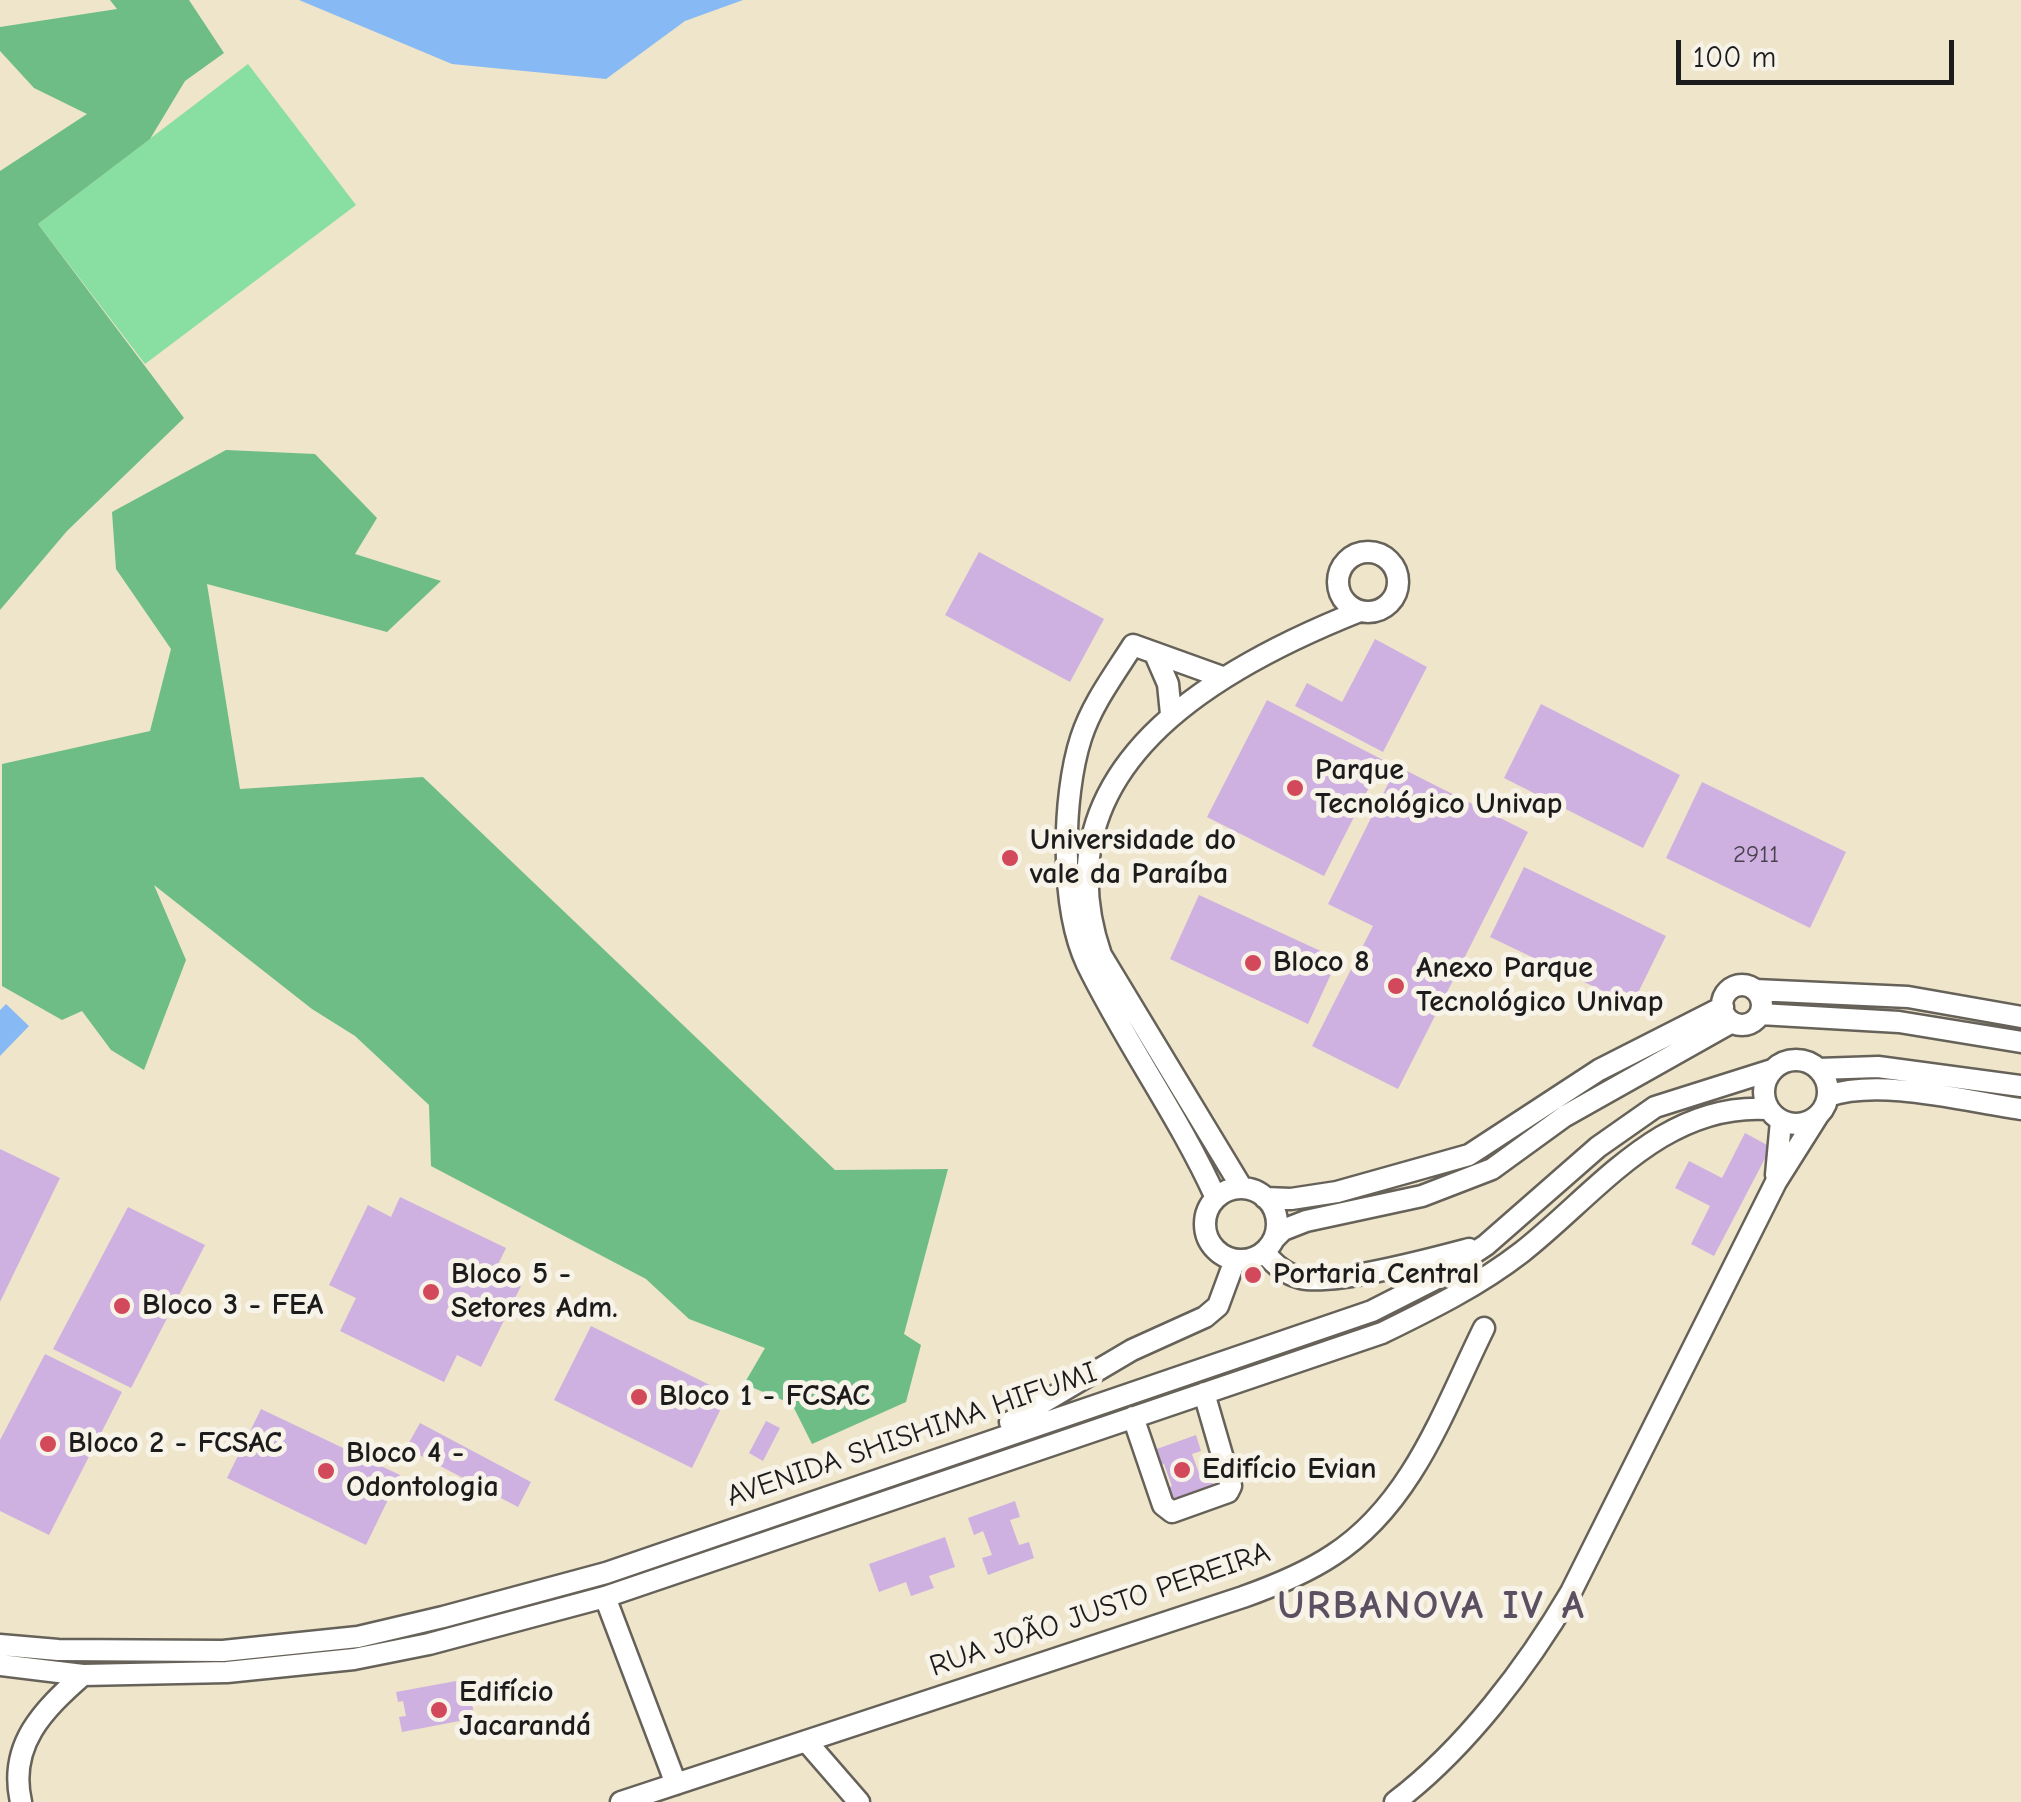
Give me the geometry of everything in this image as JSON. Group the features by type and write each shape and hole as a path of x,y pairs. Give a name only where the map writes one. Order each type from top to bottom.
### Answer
{"street":[{"path":"1242,1188 1101,954 1089,913 1088,864 1093,823 1112,785 1171,714 1222,677 1325,625 1360,611 1378,610 1393,599 1398,581 1392,563 1374,552 1354,555 1340,570 1339,591 1325,625"},
{"path":"1339,591 1344,600 1360,611"},
{"path":"1216,1198 1195,1150 1086,963 1072,918 1066,842 1080,739 1103,690 1133,645 1222,677"},
{"path":"1155,654 1168,684 1171,714"},
{"path":"1728,1014 1726,995 1736,986 1908,996 2021,1017"},
{"path":"1755,990 1762,1000 1760,1014"},
{"path":"1728,1014 1745,1025 1760,1014 1899,1022 2021,1042"},
{"path":"1728,1014 1566,1116 1492,1169 1422,1196 1306,1220 1283,1230 1269,1246 1246,1260 1235,1260 1214,1249 1208,1239 1205,1216 1216,1198 1231,1190 1242,1188 1266,1198 1337,1192 1469,1155 1599,1070 1728,1014"},
{"path":"1776,1182 1775,1115 1764,1088 1772,1070 1800,1060 1818,1069 1828,1096"},
{"path":"1818,1069 1878,1067 2021,1086"},
{"name":"AVENIDA SHISHIMA HIFUMI","path":"0,1645 58,1650 223,1651 358,1637 606,1572 1372,1311 1435,1278 1486,1245 1598,1147 1655,1107 1772,1070"},
{"path":"1396,1802 1441,1761 1520,1671 1547,1632 1571,1592 1776,1182 1828,1096 1845,1090 1876,1088 2021,1109"},
{"name":"AVENIDA SHISHIMA HIFUMI","path":"0,1665 82,1675 227,1672 354,1659 428,1644 605,1597 1382,1333 1466,1292 1522,1252 1640,1148 1682,1124 1750,1108 1775,1115"},
{"path":"1775,1115 1800,1124 1816,1117"},
{"path":"1266,1198 1276,1218 1269,1246 1286,1273 1306,1280 1383,1269 1486,1245"},
{"path":"962,1449 1132,1350 1205,1317 1218,1306 1235,1260"},
{"path":"1372,1311 1382,1333"},
{"name":"RUA JOÃO JUSTO PEREIRA","path":"633,1800 1244,1597 1280,1584 1334,1555 1354,1540 1400,1490 1422,1455 1484,1328"},
{"path":"1134,1418 1163,1505 1172,1512 1228,1492 1231,1486 1204,1394"},
{"path":"605,1597 676,1784"},
{"path":"21,1802 18,1760 26,1741 42,1712 82,1675"},
{"path":"806,1740 859,1802"}],"green space":[{"path":"110,0 189,0 224,53 185,81 150,139 38,224 184,418 67,531 0,610 0,171 87,114 34,88 0,51 0,27 117,9"},
{"path":"248,64 356,205 145,364 38,224"},
{"path":"226,450 315,454 377,518 355,554 441,581 387,632 207,584 240,789 423,777 835,1170 948,1169 904,1334 921,1345 906,1402 812,1444 792,1404 744,1384 765,1348 689,1319 646,1279 431,1166 429,1105 355,1036 312,1009 154,885 186,960 144,1070 111,1050 82,1011 62,1020 2,986 2,764 150,731 171,649 116,569 112,512"}],"water":[{"path":"299,0 743,0 685,21 606,79 452,64"},
{"path":"6,1004 29,1026 0,1056 0,1010"}],"building":[{"path":"979,552 1104,619 1070,682 945,615"},
{"path":"1375,639 1427,667 1383,752 1295,706 1307,683 1342,702"},
{"name":"Parque Tecnológico Univap","path":"1267,700 1383,760 1324,876 1207,817"},
{"path":"1541,704 1680,775 1643,848 1504,778"},
{"name":"Anexo Parque Tecnológico Univap","path":"1397,766 1528,832 1398,1089 1312,1046 1373,926 1328,904"},
{"path":"1702,782 1846,852 1810,928 1666,858"},
{"path":"1524,867 1666,936 1632,1005 1490,937"},
{"name":"Bloco 8","path":"1199,895 1338,959 1308,1024 1170,959"},
{"path":"1745,1133 1771,1147 1714,1256 1691,1244 1710,1206 1675,1188 1689,1161 1722,1178"},
{"path":"0,1149 60,1178 0,1302"},
{"name":"Bloco 5 - Setores Adm.","path":"400,1197 506,1248 494,1273 521,1286 481,1367 457,1355 444,1382 340,1331 356,1298 329,1285 368,1205 391,1217"},
{"name":"Bloco 3 - FEA","path":"128,1207 205,1245 131,1388 53,1349"},
{"name":"Bloco 1 - FCSAC","path":"591,1326 728,1394 692,1468 554,1400"},
{"name":"Bloco 2 - FCSAC","path":"45,1354 122,1392 49,1535 0,1511 0,1440"},
{"name":"Bloco 4 - Odontologia","path":"261,1409 400,1475 366,1545 227,1478"},
{"path":"766,1421 780,1428 763,1461 749,1453"},
{"path":"420,1423 531,1482 518,1507 406,1448"},
{"name":"Edifício Evian","path":"1196,1435 1201,1451 1192,1454 1200,1476 1210,1473 1216,1492 1170,1507 1164,1489 1172,1486 1164,1464 1157,1466 1151,1451"},
{"path":"1015,1501 1020,1517 1010,1520 1019,1545 1029,1542 1034,1558 988,1575 982,1558 992,1555 983,1531 974,1535 968,1518"},
{"path":"945,1537 955,1567 929,1576 934,1588 911,1596 906,1582 879,1592 869,1564"},
{"name":"Edifício Jacarandá","path":"467,1679 467,1705 472,1704 475,1718 402,1732 399,1717 406,1716 396,1692"}],"place":[{"name":"Parque Tecnológico Univap","path":"1295,788"},
{"name":"Universidade do vale da Paraíba","path":"1010,858"},
{"name":"Bloco 8","path":"1253,963"},
{"name":"Anexo Parque Tecnológico Univap","path":"1396,986"},
{"name":"Portaria Central","path":"1253,1275"},
{"name":"Bloco 5 - Setores Adm.","path":"431,1292"},
{"name":"Bloco 3 - FEA","path":"122,1306"},
{"name":"Bloco 1 - FCSAC","path":"639,1397"},
{"name":"Bloco 2 - FCSAC","path":"48,1444"},
{"name":"Edifício Evian","path":"1182,1470"},
{"name":"Bloco 4 - Odontologia","path":"326,1471"},
{"name":"Edifício Jacarandá","path":"439,1710"}],"district":[{"name":"URBANOVA IV A","path":"1432,1607"}]}
